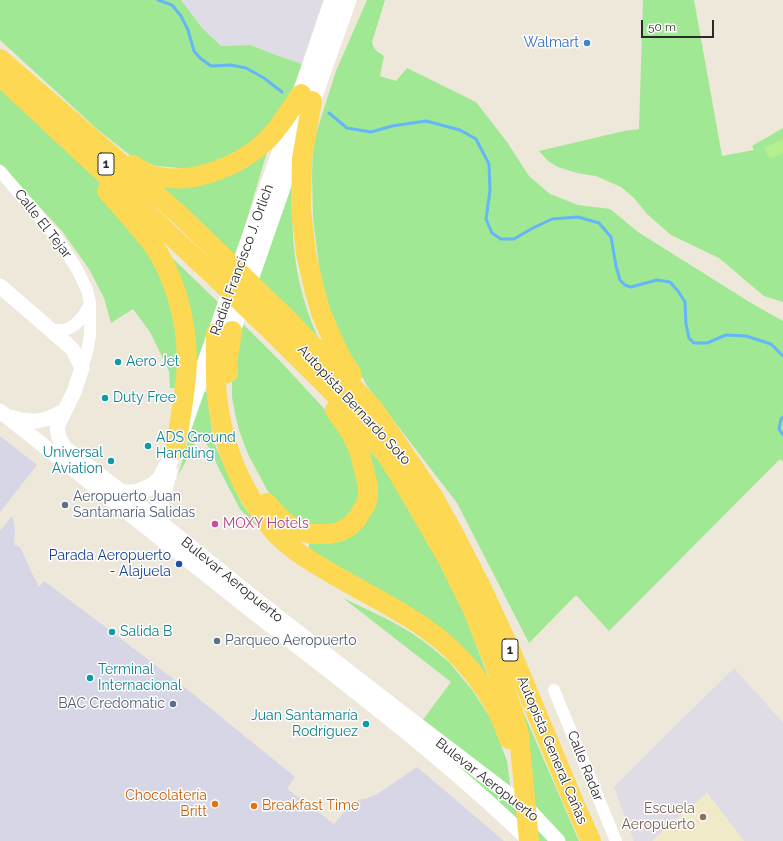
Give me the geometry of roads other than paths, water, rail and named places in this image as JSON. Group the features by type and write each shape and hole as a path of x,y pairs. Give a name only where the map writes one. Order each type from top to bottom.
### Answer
{"highway":[{"path":"0,47 109,147 129,163 156,177 178,178 193,176 222,169 236,162 252,153 265,141 306,97"},
{"name":"Autopista Bernardo Soto","path":"0,59 214,270 262,322 363,424"},
{"name":"Autopista Bernardo Soto","path":"0,76 214,270"},
{"name":"1","path":"0,76 97,178"},
{"path":"306,97 302,159 301,209 306,253 314,288 328,332 339,354 372,407"},
{"path":"97,178 150,242 162,261 178,297 182,314 187,362 175,450"},
{"name":"Autopista Bernardo Soto","path":"97,178 214,270 287,319 372,407 407,473"},
{"name":"Autopista Bernardo Soto","path":"262,322 334,408 371,446"},
{"name":"Autopista Bernardo Soto","path":"262,322 327,374 407,473"},
{"path":"224,332 228,394 233,427 246,465 265,500 281,519 296,530 312,534 339,532 350,526 361,513 368,496 368,486 359,450 351,433 334,408"},
{"path":"224,332 217,396 223,430 231,459 241,482 254,503 275,532 297,552 321,568 406,616 446,644 457,654 477,678 495,705 505,726 524,782"},
{"name":"Autopista General Cañas","path":"363,424 388,456 437,504 454,534 482,589 512,654 591,841"},
{"name":"Autopista General Cañas","path":"371,446 407,473 473,610 504,687 519,735 530,841"}],"main road":[{"name":"Radial Francisco J. Orlich","path":"122,493 140,492 154,485 161,478 175,450 224,332 306,97 333,0"},
{"name":"Radial Francisco J. Orlich","path":"306,97 320,79 348,0"},
{"path":"320,79 357,0"},
{"path":"156,519 175,450"}],"street":[{"name":"Calle El Tejar","path":"0,171 57,238 77,269 87,290 90,303 90,336 82,368"},
{"path":"0,286 67,344 73,350 82,368"},
{"path":"51,330 64,330 76,324 85,314 90,303"},
{"name":"Bulevar Aeropuerto","path":"82,368 74,392 56,430 59,439 65,448 264,606 530,811 558,841"},
{"path":"4,414 22,421 37,422 64,412"},
{"name":"Bulevar Aeropuerto","path":"4,414 400,726 499,811 530,841"},
{"name":"Calle Radar","path":"554,690 616,841"}],"waterway":[{"path":"158,0 172,5 181,16 188,30 194,51 200,58 211,66 231,65 246,68 264,78 282,92"},
{"path":"329,113 347,128 371,132 392,126 426,121 460,130 476,139 489,164 490,191 486,219 492,233 501,239 514,239 552,219 578,217 599,223 611,237 620,280 625,285 631,287 657,280 670,282 678,291 685,302 686,324 689,338 694,343 707,343 726,335 746,336 771,344 783,356"},
{"path":"783,417 781,419 779,429 783,435"}],"place":[{"name":"Walmart","path":"587,43"},
{"name":"Aero Jet","path":"118,362"},
{"name":"Duty Free","path":"105,398"},
{"name":"ADS Ground Handling","path":"148,446"},
{"name":"Universal Aviation","path":"111,461"},
{"name":"Aeropuerto Juan Santamaría Salidas","path":"65,505"},
{"name":"MOXY Hotels","path":"215,524"},
{"name":"Parada Aeropuerto - Alajuela","path":"179,564"},
{"name":"Salida B","path":"112,632"},
{"name":"Parqueo Aeropuerto","path":"217,641"},
{"name":"Terminal Internacional","path":"90,678"},
{"name":"BAC Credomatic","path":"173,704"},
{"name":"Juan Santamaría Rodríguez","path":"366,724"},
{"name":"Chocolatería Britt","path":"215,804"},
{"name":"Breakfast Time","path":"254,806"},
{"name":"Escuela Aeropuerto","path":"703,817"}]}
